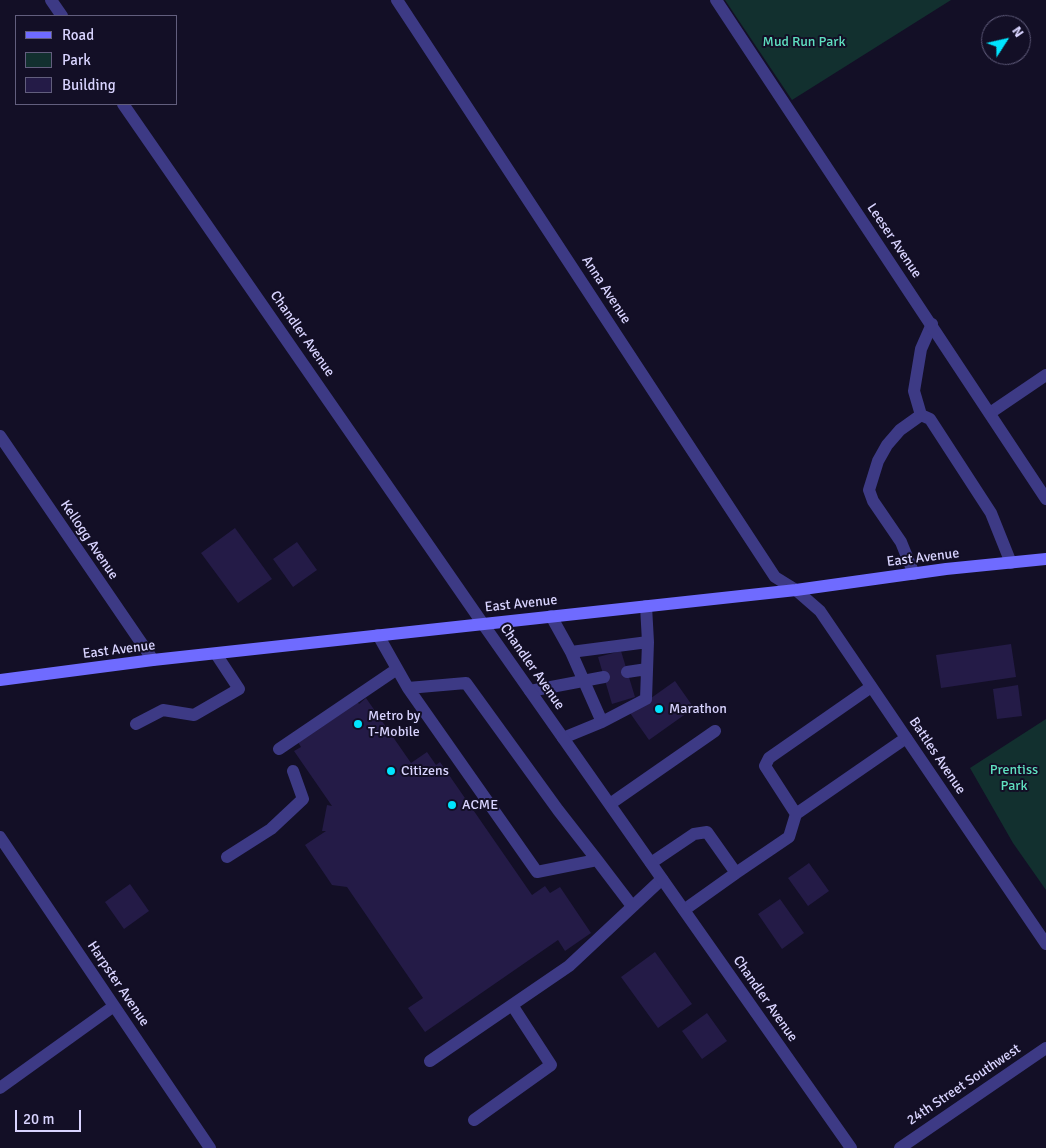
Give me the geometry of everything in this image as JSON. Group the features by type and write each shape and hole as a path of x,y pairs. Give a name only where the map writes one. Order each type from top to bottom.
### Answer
{"main road":[{"name":"East Avenue","path":"0,680 153,660 796,590 1046,559"}],"street":[{"path":"51,0 61,15"},
{"name":"Anna Avenue","path":"397,0 775,577 796,590"},
{"name":"Leeser Avenue","path":"716,0 1046,499"},
{"name":"Chandler Avenue","path":"124,105 483,624 850,1148"},
{"path":"920,415 914,391 921,349 932,324"},
{"path":"990,413 1046,375"},
{"path":"920,415 930,419 991,513 1011,563"},
{"path":"914,574 901,542 874,501 869,490 878,461 887,445 900,430 920,415"},
{"name":"Kellogg Avenue","path":"0,436 153,660"},
{"name":"Battles Avenue","path":"796,590 820,611 1046,944"},
{"path":"563,738 602,722 646,699 648,642 646,606"},
{"path":"551,616 585,681 602,722"},
{"path":"378,635 408,688 537,872 597,860"},
{"path":"571,652 648,642"},
{"path":"136,724 163,710 194,715 239,689 216,654"},
{"path":"279,748 397,669"},
{"path":"627,672 647,669"},
{"path":"530,691 604,677"},
{"path":"408,688 466,683 632,906"},
{"path":"796,814 765,766 769,758 872,687"},
{"path":"610,804 715,731"},
{"path":"684,910 789,837 796,814 906,738"},
{"path":"227,857 271,829 303,799 293,771"},
{"path":"651,863 694,834 708,832 736,873"},
{"name":"Harpster Avenue","path":"0,837 210,1148"},
{"path":"430,1061 569,966 662,879"},
{"path":"474,1120 551,1065 512,1005"},
{"path":"0,1088 114,1006"},
{"name":"24th Street Southwest","path":"900,1148 1046,1048"}],"green space":[{"name":"Mud Run Park","path":"725,0 951,0 792,100"},
{"name":"Prentiss Park","path":"1046,719 1046,890 1013,843 970,768"}],"building":[{"path":"235,528 272,579 238,603 201,553"},
{"path":"297,542 317,570 293,587 273,559"},
{"path":"1011,644 1016,677 941,688 936,655"},
{"path":"621,651 635,697 612,704 598,657"},
{"path":"675,681 694,708 649,740 630,713"},
{"path":"1018,685 1022,716 997,719 993,689"},
{"path":"366,698 411,763 427,752 436,765 440,762 532,895 545,886 550,893 560,887 591,933 565,951 558,940 425,1032 408,1008 423,998 347,887 332,885 305,845 326,831 322,831 327,805 332,806 294,751 301,747 298,742 357,701 359,704"},
{"path":"809,863 829,891 808,906 788,878"},
{"path":"130,884 149,911 124,929 105,902"},
{"path":"780,899 804,933 782,949 758,914"},
{"path":"655,952 692,1004 658,1028 621,977"},
{"path":"707,1013 727,1041 702,1059 682,1031"}],"place":[{"name":"Marathon","path":"659,709"},
{"name":"Metro by T-Mobile","path":"358,724"},
{"name":"Citizens","path":"391,771"},
{"name":"ACME","path":"452,805"}]}
